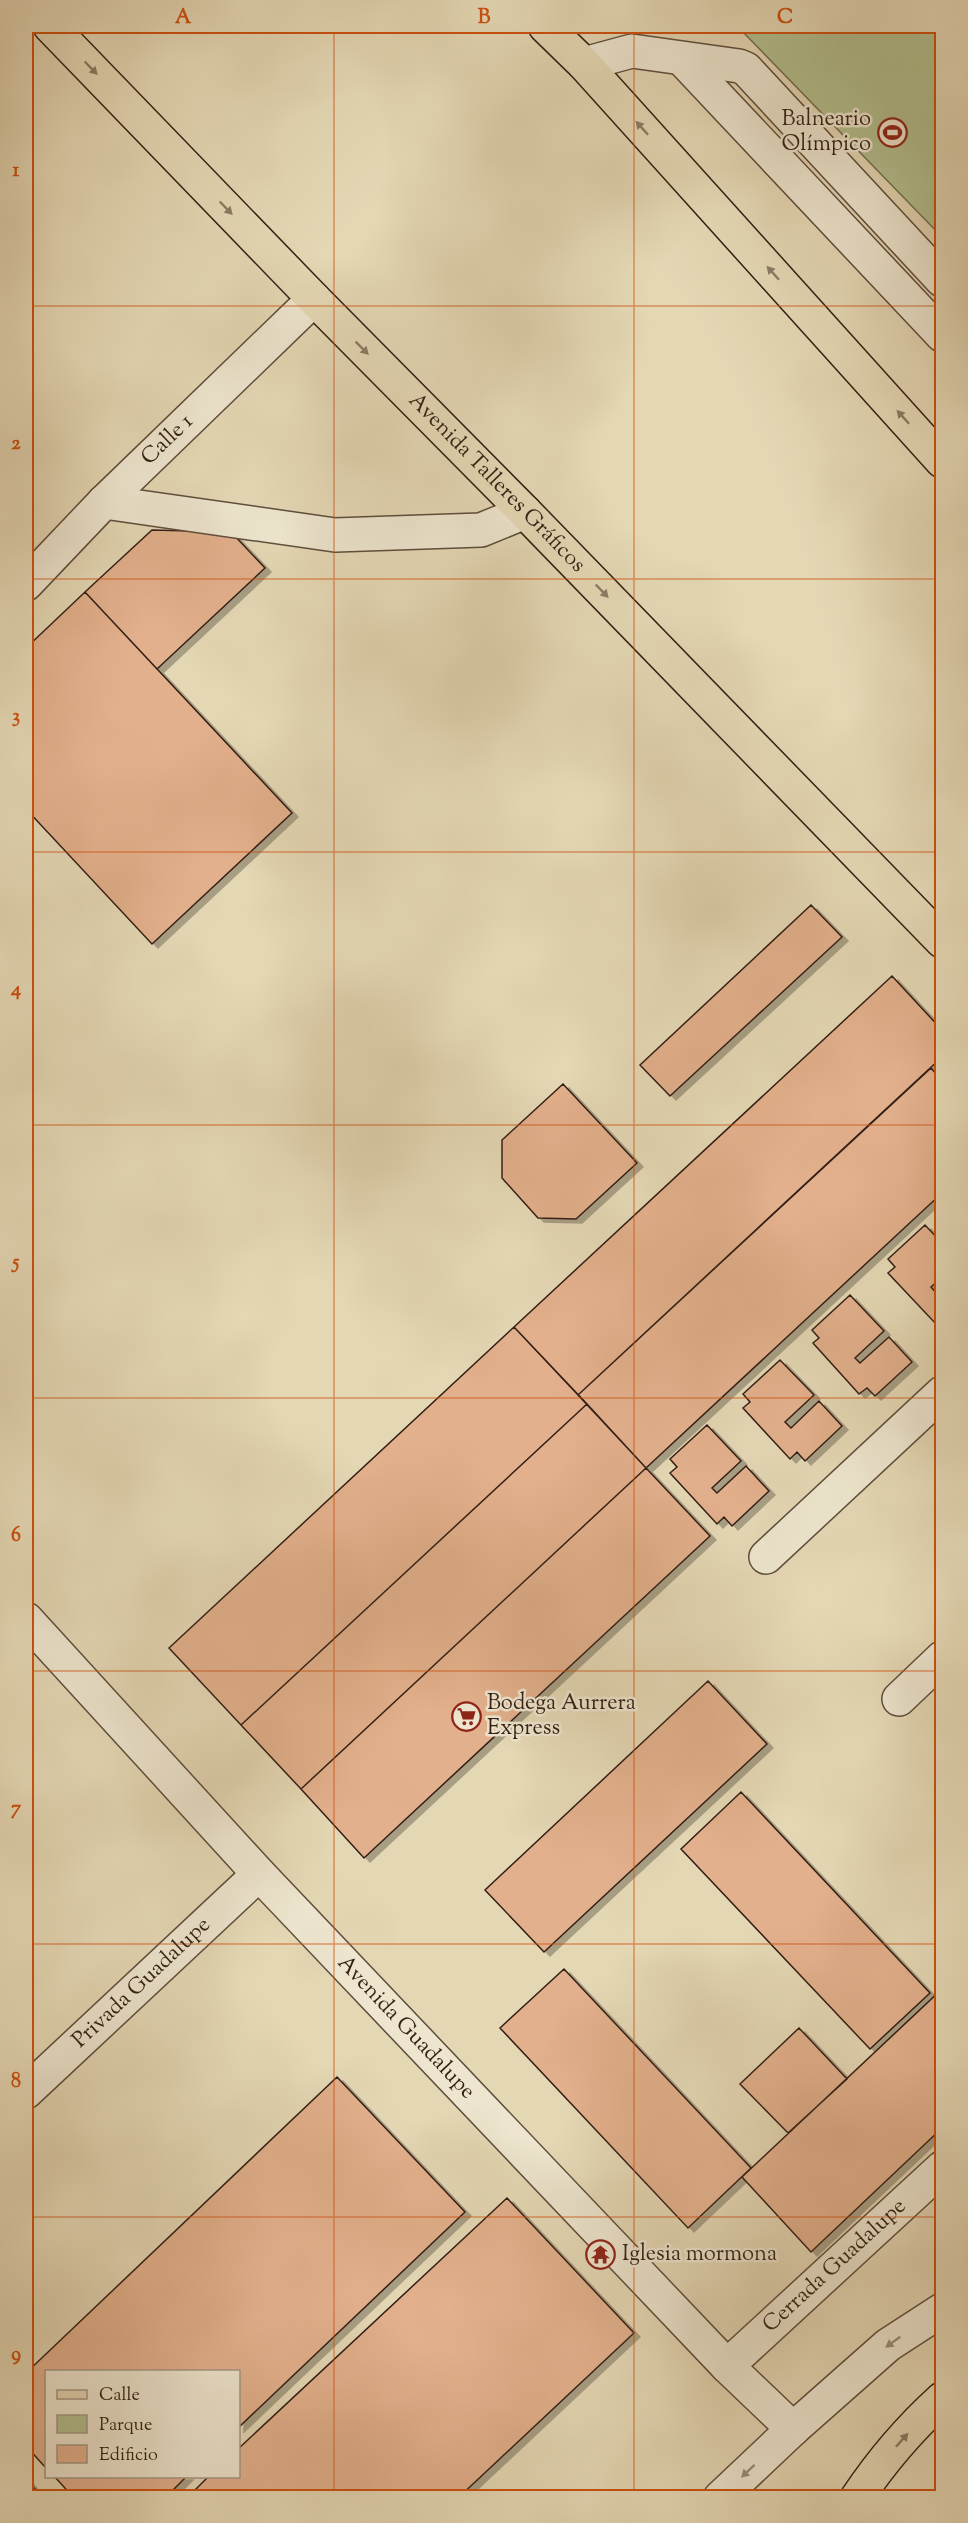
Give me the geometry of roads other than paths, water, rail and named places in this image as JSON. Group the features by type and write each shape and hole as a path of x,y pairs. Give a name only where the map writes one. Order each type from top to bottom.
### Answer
{"main road":[{"name":"Avenida Talleres Gráficos","path":"50,26 942,941"},
{"path":"545,26 584,64 942,461"},
{"path":"580,26 576,42 584,64"},
{"path":"856,2498 891,2452 942,2399"}],"street":[{"path":"584,64 632,51 683,60 739,66 746,69 942,280"},
{"path":"683,60 942,335"},
{"name":"Calle 1","path":"26,584 104,502 314,299"},
{"path":"104,502 335,535 481,530 525,512"},
{"path":"766,1557 942,1393"},
{"name":"Avenida Guadalupe","path":"26,1619 260,1874 727,2366 793,2429"},
{"path":"899,1699 942,1658"},
{"name":"Privada Guadalupe","path":"26,2092 260,1874"},
{"name":"Cerrada Guadalupe","path":"727,2366 942,2168"},
{"path":"720,2498 793,2429 888,2345 942,2310"}],"place":[{"name":"Balneario Olímpico","path":"892,133"},
{"name":"Bodega Aurrera Express","path":"466,1717"},
{"name":"Iglesia mormona","path":"601,2255"}]}
